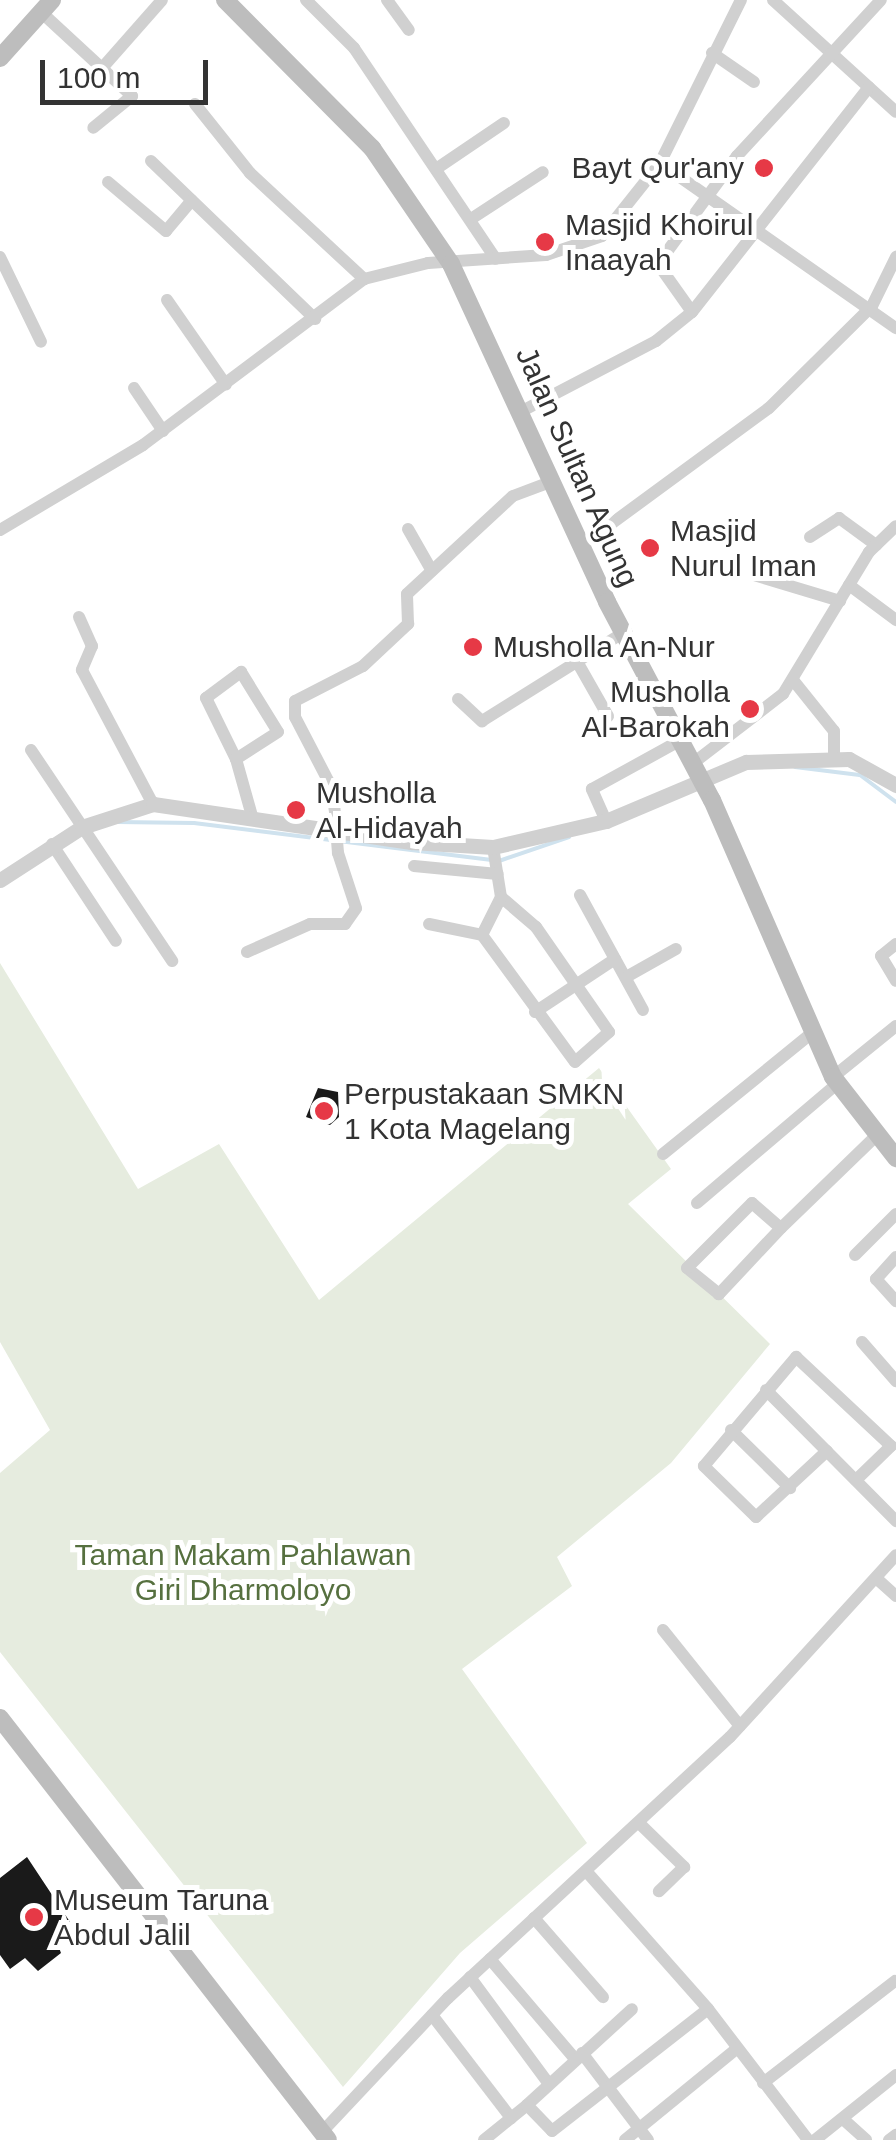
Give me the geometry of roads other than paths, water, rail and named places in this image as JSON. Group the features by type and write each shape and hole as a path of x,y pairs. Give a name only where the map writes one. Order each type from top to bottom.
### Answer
{"main road":[{"name":"Jalan Sultan Agung","path":"225,0 372,148 451,264 524,410 623,633 703,784 835,1081 875,1136 896,1157"},
{"path":"0,58 46,6"},
{"path":"0,1718 325,2136"}],"street":[{"path":"103,67 162,0"},
{"path":"387,0 408,30"},
{"path":"0,530 163,431 364,279 451,264 546,255 602,236 660,163 741,0"},
{"path":"773,0 896,112"},
{"path":"692,312 658,266 708,196 832,50 881,0"},
{"path":"311,2 354,48 436,170 474,217 496,259"},
{"path":"46,6 132,96 92,128"},
{"path":"712,54 754,82"},
{"path":"524,410 656,341 692,312 868,87"},
{"path":"195,104 250,173 364,279"},
{"path":"436,170 504,124"},
{"path":"151,161 315,319"},
{"path":"660,163 872,306 896,328"},
{"path":"474,217 543,172"},
{"path":"108,182 166,231 192,200"},
{"path":"0,256 42,342"},
{"path":"582,546 769,408 872,306 896,257"},
{"path":"168,300 226,385"},
{"path":"134,388 163,431"},
{"path":"248,952 310,924 349,921 354,896 336,835 333,790 295,717 296,701 363,666 404,628 406,596 512,496 553,481"},
{"path":"810,537 839,518 876,545"},
{"path":"703,784 794,680 849,585 876,545 896,526"},
{"path":"408,529 432,572"},
{"path":"754,575 840,600"},
{"path":"849,585 896,620"},
{"path":"79,618 92,646 82,670 154,804"},
{"path":"458,700 482,721 575,658 623,633"},
{"path":"575,658 608,716"},
{"path":"236,759 278,732 241,672 206,698 236,759 252,816"},
{"path":"794,680 834,730 834,758"},
{"path":"606,821 592,790 681,740"},
{"path":"31,750 172,961"},
{"path":"414,866 495,859 703,784 746,762 834,758 861,761 896,786"},
{"path":"1,878 154,804 252,816 336,835 495,859"},
{"path":"56,851 116,941"},
{"path":"482,935 501,897 495,859"},
{"path":"580,895 628,976 643,1010"},
{"path":"429,924 482,935 573,1062 606,1041 606,1026 536,928 501,897"},
{"path":"896,944 881,956 896,982"},
{"path":"628,976 676,949"},
{"path":"535,1012 616,959"},
{"path":"696,1203 896,1026"},
{"path":"663,1154 812,1032"},
{"path":"781,1228 752,1203 687,1268 719,1294 875,1136"},
{"path":"855,1255 896,1214"},
{"path":"896,1257 876,1279 896,1301"},
{"path":"862,1342 896,1381"},
{"path":"827,1451 763,1515 751,1514 704,1466 766,1390 801,1359 892,1446 856,1480"},
{"path":"766,1390 896,1521"},
{"path":"732,1430 790,1488"},
{"path":"325,2136 470,1977 640,1824 740,1726 896,1555"},
{"path":"876,1578 896,1596"},
{"path":"662,1630 740,1726"},
{"path":"640,1824 684,1868 660,1891"},
{"path":"586,1871 708,2008 736,2049 812,2140 896,2076"},
{"path":"534,1918 602,1997"},
{"path":"490,1959 608,2088 644,2134"},
{"path":"470,1977 550,2084"},
{"path":"763,2083 895,1981"},
{"path":"527,2105 546,2136 708,2008"},
{"path":"484,2140 632,2009"},
{"path":"432,2015 511,2118"},
{"path":"625,2140 644,2134 736,2049"},
{"path":"844,2118 866,2140"},
{"path":"889,2140 896,2135"}],"waterway":[{"path":"795,767 860,775 896,802"},
{"path":"117,822 194,823 490,860"},
{"path":"499,861 569,837"}],"place":[{"name":"Bayt Qur'any","path":"764,168"},
{"name":"Masjid Khoirul Inaayah","path":"545,242"},
{"name":"Masjid Nurul Iman","path":"650,548"},
{"name":"Musholla An-Nur","path":"473,647"},
{"name":"Musholla Al-Barokah","path":"750,709"},
{"name":"Musholla Al-Hidayah","path":"296,810"},
{"name":"Perpustakaan SMKN 1 Kota Magelang","path":"324,1111"},
{"name":"Museum Taruna Abdul Jalil","path":"34,1917"}],"park label":[{"name":"Taman Makam Pahlawan Giri Dharmoloyo","path":"243,1572"}]}
